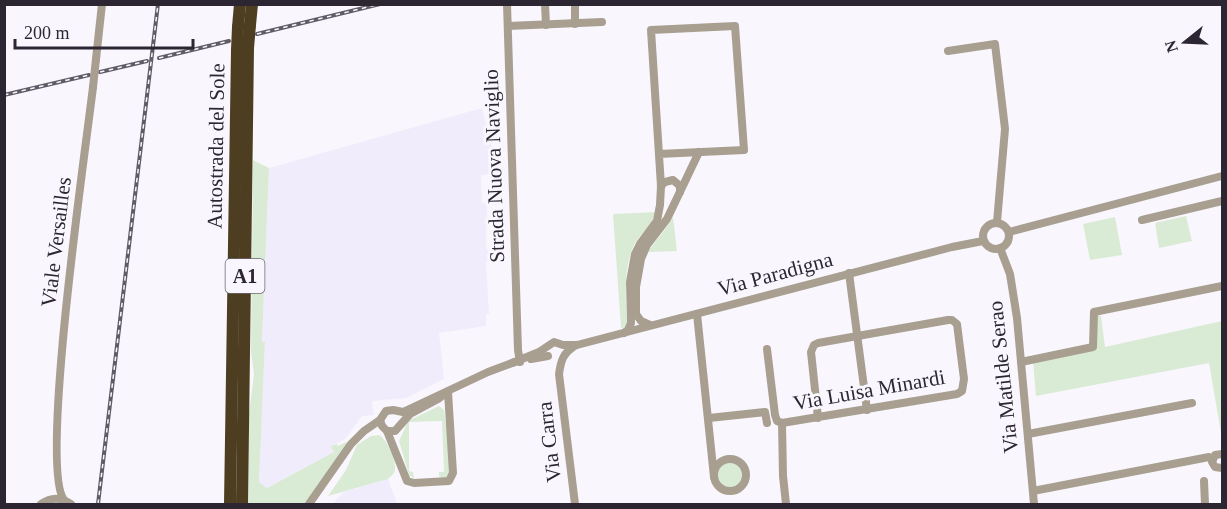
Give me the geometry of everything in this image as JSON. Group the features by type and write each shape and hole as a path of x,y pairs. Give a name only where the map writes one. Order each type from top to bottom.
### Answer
{"highway":[{"name":"Autostrada del Sole","path":"240,4 244,26"},
{"name":"Autostrada del Sole","path":"230,504 242,49 244,26 252,4"},
{"name":"Autostrada del Sole","path":"242,49 242,504"}],"street":[{"name":"Viale Versailles","path":"67,502 57,484 60,364 102,4"},
{"name":"Strada Nuova Naviglio","path":"507,4 517,361"},
{"path":"545,4 546,25"},
{"path":"575,4 575,24"},
{"path":"508,26 602,22"},
{"path":"624,333 629,329 631,322 632,267 640,244 657,221 660,205 661,186 658,154 651,30 735,26 744,150 658,154"},
{"path":"948,51 995,44 1005,129 997,222"},
{"path":"653,325 643,323 636,314 639,265 645,248 667,219 699,152"},
{"path":"1009,232 1222,176"},
{"path":"661,186 673,180 680,186 680,192"},
{"path":"1142,220 1222,201"},
{"path":"997,222 1003,224 1009,232 1009,239 1000,248 992,249 983,241 982,231 986,226 997,222"},
{"name":"Via Paradigna","path":"563,352 577,345 849,273 983,241"},
{"name":"Via Matilde Serao","path":"1000,248 1010,274 1021,362 1034,504"},
{"path":"849,273 867,410"},
{"path":"1021,362 1093,346 1094,312 1222,286"},
{"path":"696,314 714,477 719,486 726,490 736,490 743,485 746,478 744,467 739,461 719,456 711,445"},
{"name":"Via Luisa Minardi","path":"782,423 957,394 962,390 964,379 958,329 957,324 952,321 856,336"},
{"name":"Strada Nuova Naviglio","path":"517,326 521,346 531,355"},
{"path":"818,418 811,352 814,345 856,336"},
{"path":"309,504 355,440 380,420 386,411 403,412 488,372 531,355 548,354 556,360 563,352 554,342 548,354"},
{"path":"767,350 775,415 777,421 782,423 786,504"},
{"name":"Via Carra","path":"563,352 559,374 575,504"},
{"path":"517,361 548,354"},
{"name":"Via Carra","path":"548,354 559,374"},
{"path":"355,440 372,431 395,431 410,414 447,392"},
{"path":"380,420 407,481 414,483 448,481 453,473 447,392"},
{"path":"1028,434 1192,403"},
{"path":"396,411 401,416 402,423"},
{"path":"709,418 765,412 766,423"},
{"path":"1212,460 1217,454 1222,454"},
{"path":"1033,491 1205,458 1212,460"},
{"path":"714,477 718,465 729,459"},
{"path":"1212,460 1214,467 1222,468"},
{"path":"1204,481 1205,504"},
{"path":"44,502 50,498 57,484"},
{"path":"44,502 56,499 67,502"}],"shaded area":[{"path":"482,108 499,173 481,175 482,203 487,203 486,248 489,251 489,258 486,262 489,314 486,314 486,326 439,333 444,379 406,398 372,401 374,415 362,416 345,439 332,446 334,452 267,488 259,482 269,168"},
{"path":"388,479 397,504 333,504 344,492"}],"green space":[{"path":"253,160 269,168 259,482 267,488 334,452 331,446 337,444 338,446 346,442 347,444 306,504 248,504 249,414 254,374 251,352"},
{"path":"656,212 652,222 633,247 630,256 626,287 627,327 621,328 613,214"},
{"path":"1186,216 1192,241 1159,248 1155,223"},
{"path":"673,217 677,251 648,252 667,226"},
{"path":"1115,217 1122,255 1090,260 1083,224"},
{"path":"1096,315 1101,316 1105,347 1222,321 1222,439 1209,363 1036,396 1033,361 1095,349"},
{"path":"439,406 444,410 452,469 449,476 444,479 439,476 439,472 444,472 442,421 409,422 409,471 413,472 414,478 409,475 399,441 408,421"},
{"path":"379,435 385,441 393,457 395,471 393,474 388,479 328,496 346,470 357,445 371,436"},
{"path":"731,462 740,466 744,475 740,484 731,488 722,484 718,475 722,466"}],"railway":[{"path":"98,504 158,4"},
{"path":"257,34 380,4"},
{"path":"159,58 229,41"},
{"path":"100,72 147,61"},
{"path":"4,95 89,75"}]}
